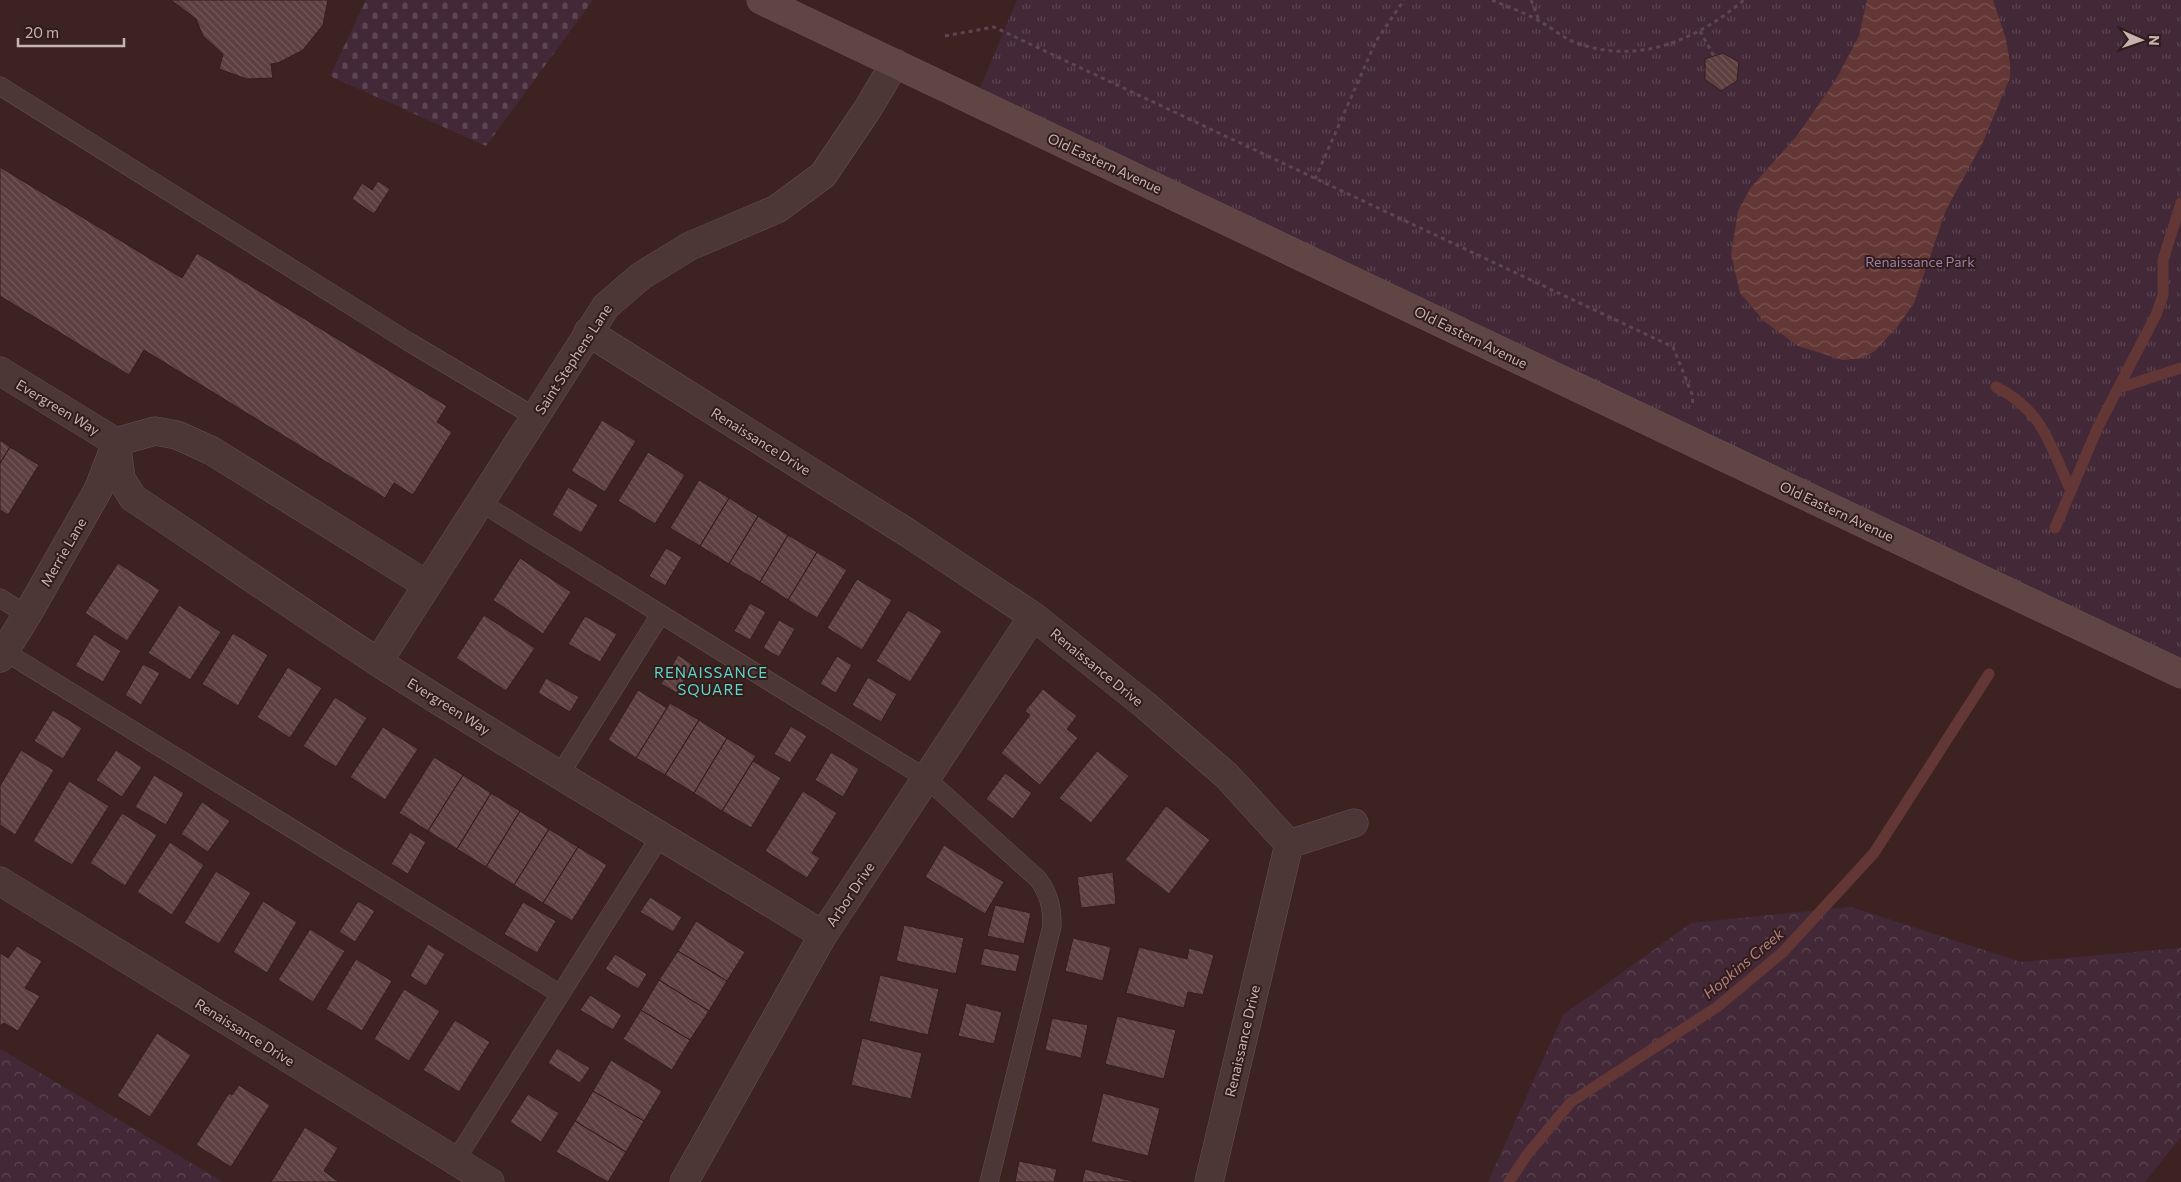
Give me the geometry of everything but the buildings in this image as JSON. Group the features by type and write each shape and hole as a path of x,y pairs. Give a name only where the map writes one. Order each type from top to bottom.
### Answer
{"street":[{"name":"Old Eastern Avenue","path":"761,0 2181,674"},
{"name":"Saint Stephens Lane","path":"378,662 606,306 641,276 690,246 777,210 823,175 867,110 895,63"},
{"name":"Renaissance Drive","path":"588,332 908,532 1032,616 1145,705 1227,776 1289,844 1209,1182"},
{"name":"Evergreen Way","path":"0,372 116,442 121,479 133,498 378,662 559,776 662,835 823,935"},
{"path":"116,442 154,431 177,435 212,451 427,586"},
{"name":"Merrie Lane","path":"2,655 98,490 116,442"},
{"name":"Arbor Drive","path":"684,1182 823,935 1032,616"},
{"path":"1289,844 1354,823"},
{"name":"Renaissance Drive","path":"0,881 490,1182"}],"lane":[{"path":"0,86 409,342 536,417"},
{"path":"480,502 927,779 1038,878 1048,894 1052,909 1052,926 989,1182"},
{"path":"0,598 27,615"},
{"path":"559,776 660,615"},
{"path":"2,655 560,994"},
{"path":"455,1161 662,835"}],"path":[{"path":"1315,179 1376,41 1404,0"},
{"path":"1492,0 1540,21 1573,41 1608,50 1650,50 1690,37 1726,15 1744,0"},
{"path":"1531,0 1540,21"},
{"path":"945,36 994,27 1674,347 1692,394 1695,443"},
{"path":"1700,31 1714,56"}],"green space":[{"path":"366,0 593,0 486,146 330,76"},
{"name":"Renaissance Park","path":"1017,0 2181,0 2181,674 974,102"},
{"path":"1851,907 2021,962 2181,948 2181,1137 2145,1182 1488,1182 1563,1015 1691,923"},
{"path":"0,1050 2,1050 223,1182 0,1182"}],"water":[{"path":"1867,0 1993,0 2006,39 2010,63 2010,78 1982,144 1946,210 1914,303 1898,326 1875,351 1862,358 1843,360 1798,346 1765,322 1740,293 1731,254 1738,211 1751,187 1796,137 1835,81 1859,36"}],"waterway":[{"path":"2055,528 2098,427 2156,315 2163,295 2163,260 2181,203"},
{"path":"2119,388 2181,368"},
{"path":"1996,387 2025,407 2044,431 2071,491"},
{"name":"Hopkins Creek","path":"1509,1182 1526,1156 1571,1102 1717,1007 1783,952 1874,853 1989,674"}],"district":[{"name":"RENAISSANCE SQUARE","path":"711,680"}]}
